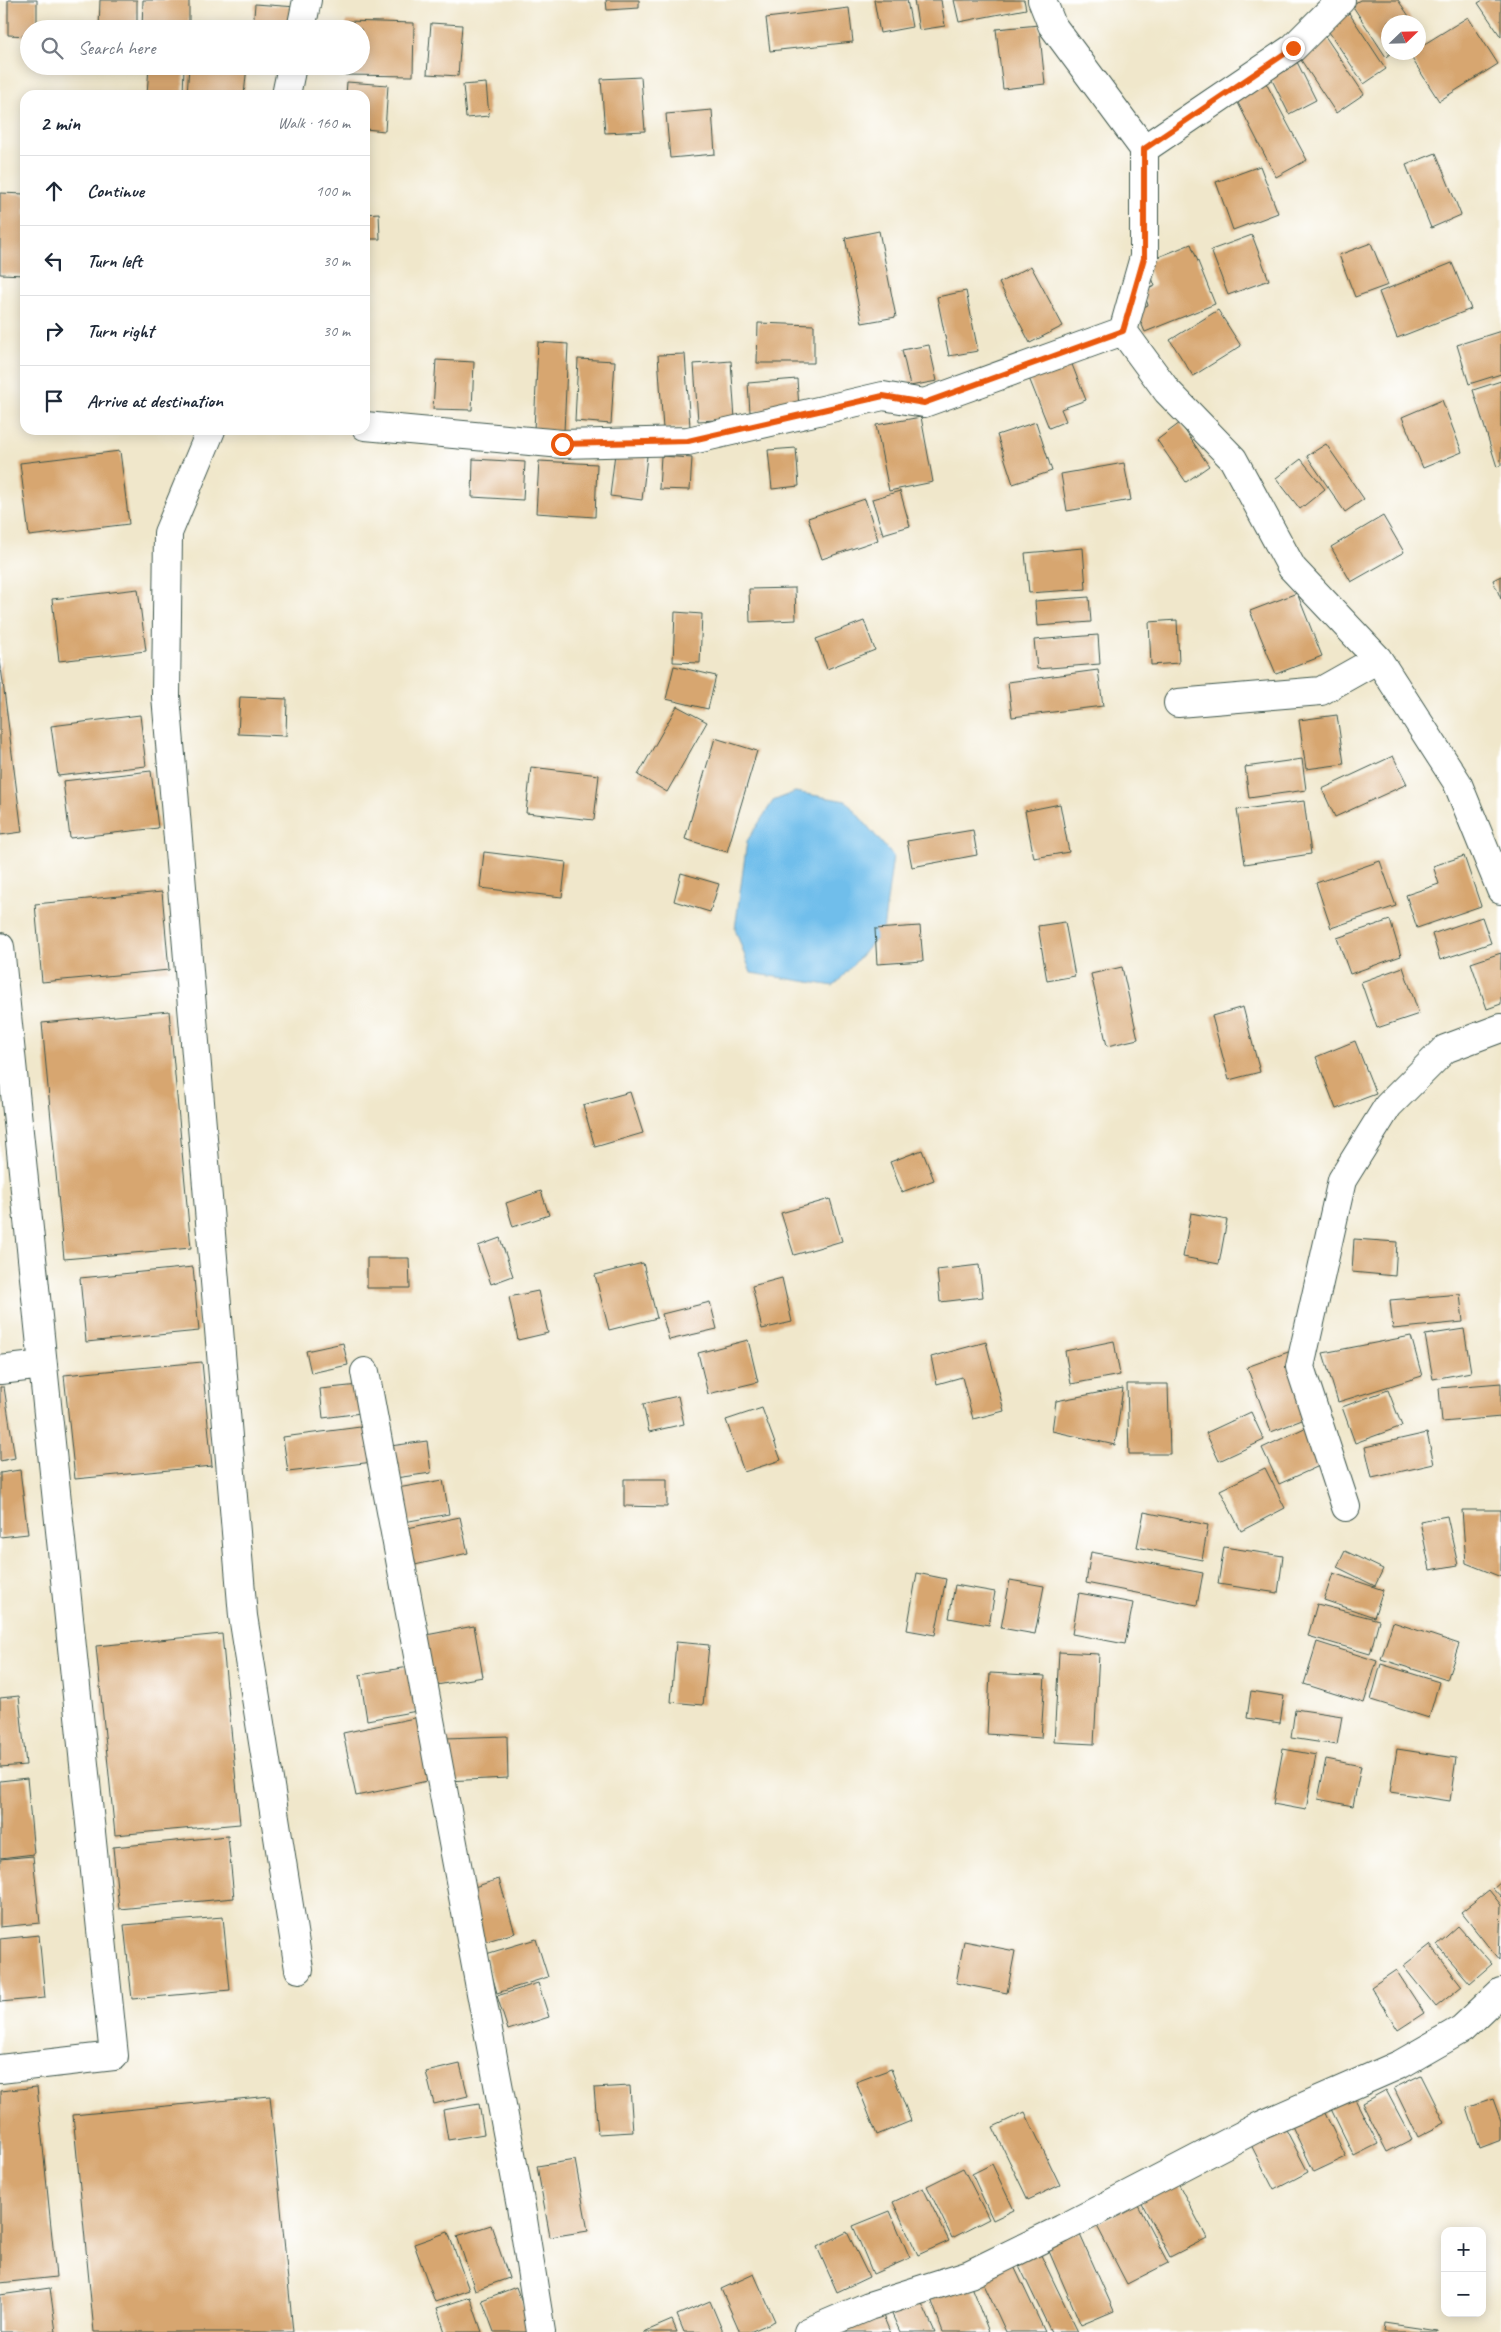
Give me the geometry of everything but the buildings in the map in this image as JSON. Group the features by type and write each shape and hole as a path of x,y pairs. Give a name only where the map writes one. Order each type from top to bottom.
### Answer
{"street":[{"path":"303,20 307,0"},
{"path":"1042,0 1052,25 1144,149 1144,258 1123,331"},
{"path":"1144,149 1293,48 1341,0"},
{"path":"287,90 290,75"},
{"path":"370,426 562,444 688,441 883,396 924,403 1123,331"},
{"path":"1123,331 1166,391 1233,459 1292,568 1378,659 1457,782 1501,890"},
{"path":"209,435 168,533 166,696 243,1616 299,1969"},
{"path":"1178,703 1321,691 1378,659"},
{"path":"0,947 114,2056 0,2069"},
{"path":"1346,1507 1300,1367 1342,1180 1388,1106 1445,1049 1501,1028"},
{"path":"0,1370 42,1365"},
{"path":"365,1372 519,2197 541,2332"},
{"path":"808,2332 869,2306 970,2274 1062,2229 1262,2124 1401,2064 1462,2029 1501,1992"}],"water":[{"path":"795,792 846,801 893,856 883,931 834,986 751,973 735,929 747,841 773,801"}],"route":[{"path":"562,444 688,441 883,396 924,403 1123,331 1144,258 1144,149 1293,48"}]}
